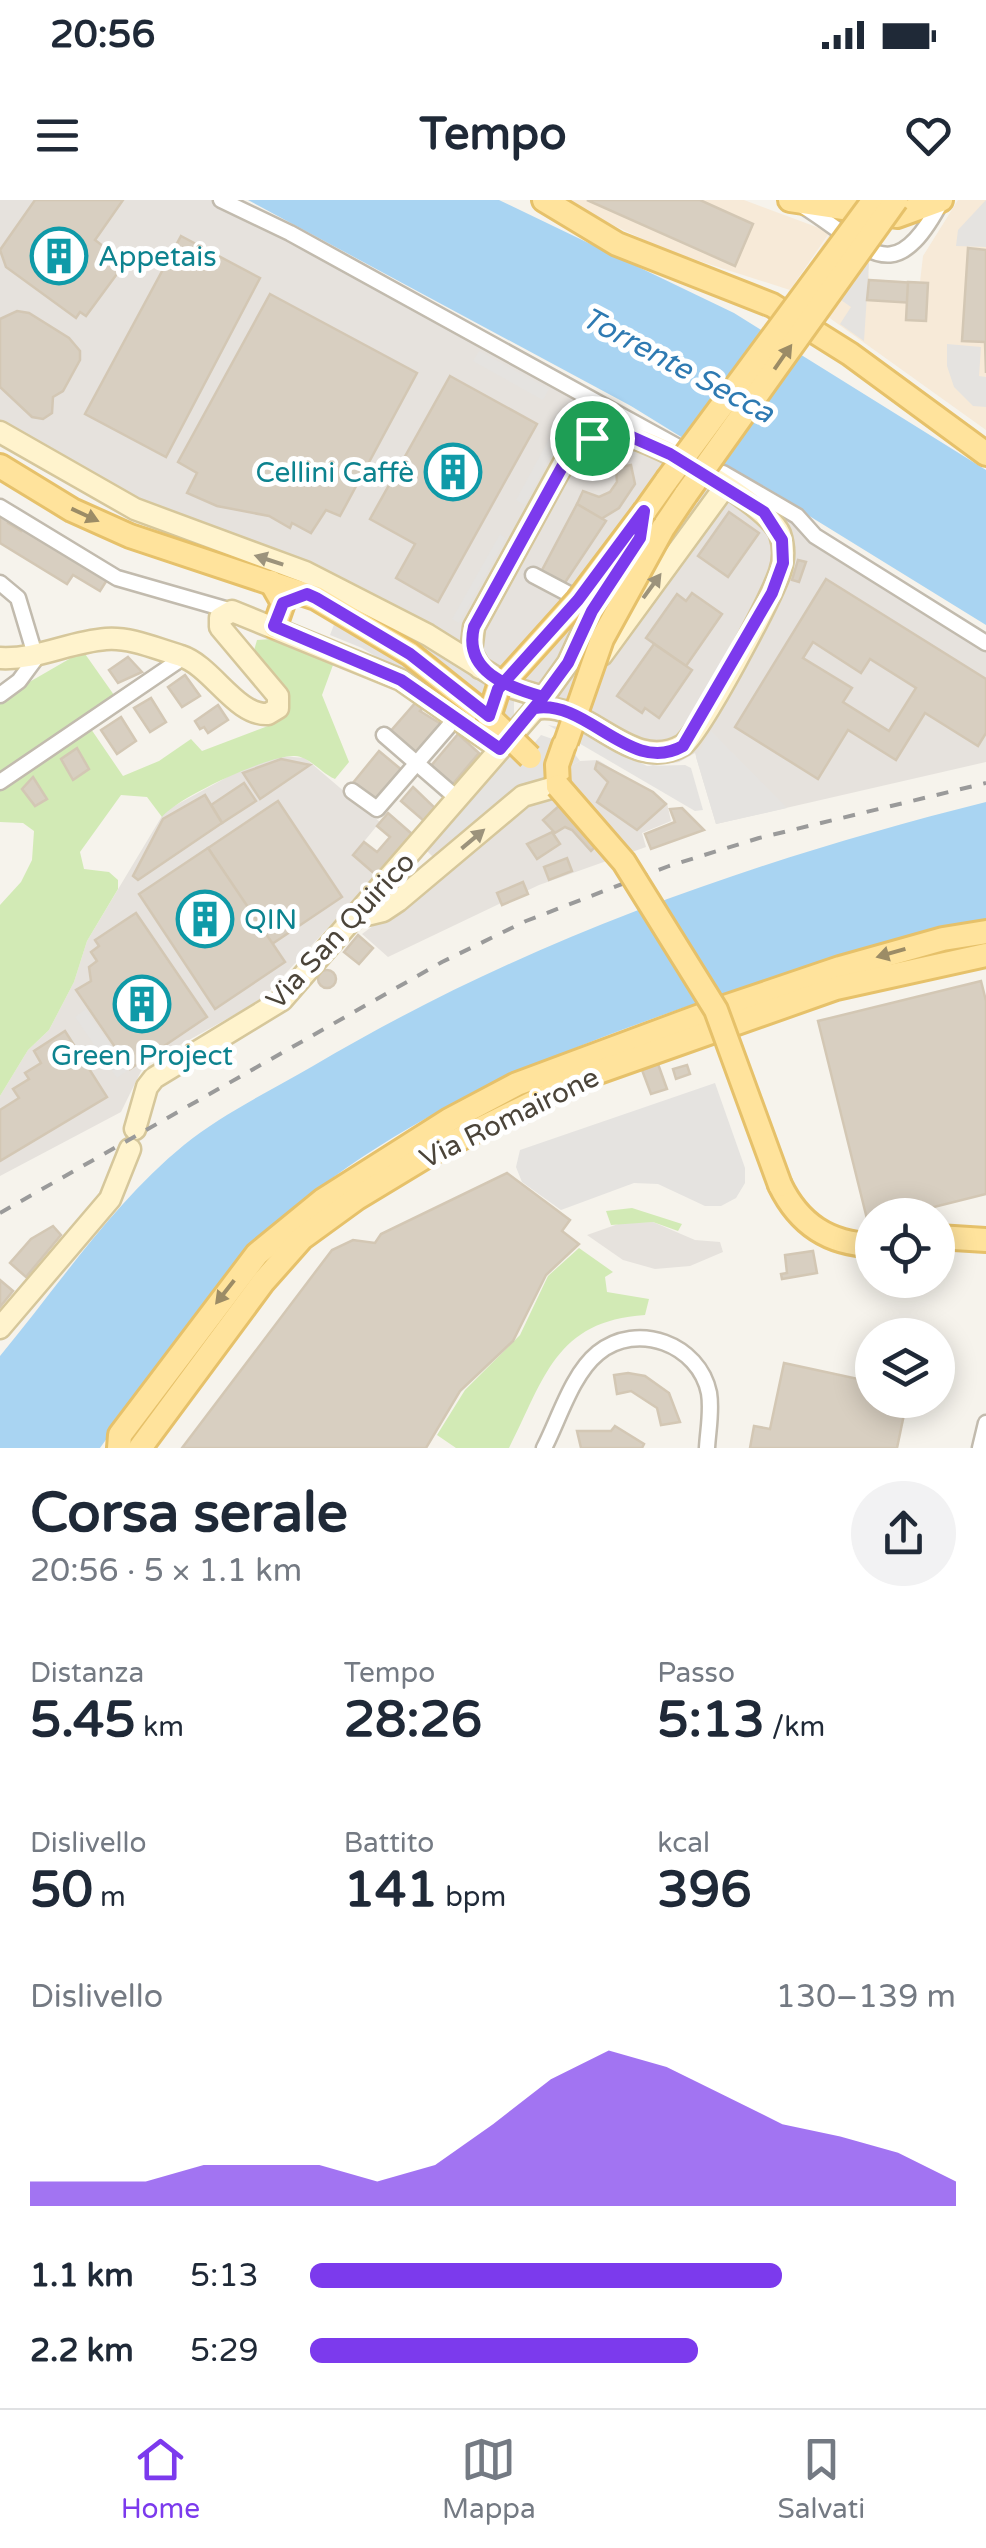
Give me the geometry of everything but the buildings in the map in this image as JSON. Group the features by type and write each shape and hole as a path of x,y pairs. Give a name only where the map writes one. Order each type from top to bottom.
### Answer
{"main road":[{"path":"489,716 498,689 578,600 874,200"},
{"path":"558,786 557,766 618,605 663,528 896,200"},
{"path":"794,201 897,216 942,200"},
{"path":"554,204 618,244 772,305 850,354 986,454"},
{"path":"0,432 135,509 305,572 414,628 480,668 513,688 539,703 650,753 675,750 689,740 766,604 783,563 782,540 770,518 670,454 625,434 592,438 567,458 474,627 471,652 480,668"},
{"path":"0,466 72,510 130,536 312,596 410,654 489,716 558,786 624,862 716,1010 780,1185 795,1212 822,1234 855,1243"},
{"path":"595,665 724,488"},
{"name":"Via San Quirico","path":"0,1328 110,1199 147,1087 154,1078 282,1000 539,703 640,538 644,511"},
{"path":"640,538 663,528"},
{"path":"271,582 283,603"},
{"path":"283,603 312,596"},
{"path":"274,626 283,603"},
{"path":"0,658 36,658 108,639 197,662 251,711 263,715 278,708 274,690 222,632 220,618 232,611 401,680 500,749"},
{"path":"414,628 454,638 474,627"},
{"path":"530,756 544,757 564,745"},
{"path":"354,918 383,911 398,901 523,796 558,786"},
{"path":"119,1448 120,1435 258,1254 294,1223 450,1120 518,1084 716,1010 858,963 943,939 986,932"},
{"name":"Via Romairone","path":"140,1448 264,1282 302,1238 356,1198 433,1152 507,1112 601,1070 836,988 986,955"},
{"path":"955,1239 986,1240"}],"street":[{"path":"222,200 307,242 705,462 797,516 815,536 986,643"},
{"path":"794,201 876,254 891,258 903,253 942,200"},
{"path":"0,507 117,578 232,611"},
{"path":"532,575 569,594"},
{"path":"0,584 18,598 36,658 19,681 0,695"},
{"path":"0,782 184,657"},
{"name":"Via San Quirico","path":"352,791 377,810 448,727"},
{"path":"384,735 458,799"},
{"path":"544,1448 585,1365 606,1347 646,1338 674,1346 702,1374 710,1404 707,1448"},
{"path":"980,1448 986,1423"}],"shaded area":[{"path":"0,200 211,200 289,236 790,518 986,649 986,762 716,824 695,753 679,762 653,766 640,762 308,581 184,542 38,468 0,441"},
{"path":"570,200 744,200 830,232 790,290 668,251 587,213"},
{"path":"958,200 986,200 986,430 792,291 831,232 866,255 869,279 920,282 923,256"},
{"path":"986,200 986,247 956,246 958,230"},
{"path":"832,233 866,256 869,264 864,341 840,324 851,307 804,274"},
{"path":"947,344 981,347 979,376 986,377 986,407 973,406 954,387 947,366"},
{"path":"479,351 549,389 543,400 473,361"},
{"path":"550,437 558,442 525,505 516,500"},
{"path":"500,534 506,538 459,623 452,619"},
{"path":"320,590 506,690 514,699 514,715 499,733 362,648 330,635 337,617"},
{"path":"548,725 575,730 647,766 691,768 703,810 695,811"},
{"path":"711,731 787,808 716,824 696,757"},
{"path":"541,735 567,744 580,761 528,789 464,847 442,832 522,740 531,747"},
{"path":"281,756 305,758 380,822 353,855 376,876 261,1000 144,1065 121,1112 0,1176 0,1096 28,1050 49,1030 74,982 87,941 165,811 255,762"},
{"path":"598,760 667,803 671,821 642,833 646,847 539,885 388,957 362,934 405,902 442,866 426,850 442,832 580,761"},
{"path":"86,1009 128,1070 117,1078 75,1017"},
{"path":"715,1083 745,1168 745,1183 736,1198 721,1206 705,1206 658,1184 634,1183 561,1210 522,1182 516,1167 520,1150"},
{"path":"653,1222 695,1240 720,1242 723,1252 690,1266 655,1269 623,1260 587,1235 621,1223"}],"green space":[{"path":"575,396 616,418 592,422 562,442 551,435 573,416"},
{"path":"272,639 333,665 322,695 349,762 335,779 300,757 266,762 185,799 162,817 147,797 121,795 80,852 84,869 109,872 118,880 118,889 87,941 74,982 49,1030 28,1050 0,1096 0,905 21,882 32,860 34,831 23,823 0,822 0,699 83,651 114,695 35,750 42,761 91,729 123,776 159,761 191,739 202,751 276,723 281,717 253,654 257,640"},
{"path":"632,1208 682,1224 678,1231 653,1222 611,1225 606,1211"},
{"path":"579,1248 613,1272 605,1277 607,1292 649,1299 645,1315 591,1328 572,1341 544,1377 509,1448 456,1448 437,1435 465,1390 520,1335 548,1276"}],"water":[{"name":"Torrente Secca","path":"248,200 499,200 734,313 986,470 986,625 631,406"},
{"path":"986,802 986,920 861,950 675,1011 548,1059 425,1119 367,1154 260,1238 197,1311 100,1448 0,1448 0,1356 133,1193 214,1123 392,1021 556,944 724,879"}],"railway":[{"path":"0,1213 442,962 526,921 669,866 759,838 986,783"}],"place":[{"name":"Appetais","path":"59,256"},
{"name":"Cellini Caffè","path":"453,472"},
{"name":"QIN","path":"205,919"},
{"name":"Green Project","path":"142,1004"}],"route":[{"path":"592,438 567,458 474,627 471,652 480,668 495,676 513,688 543,697 500,749 401,680 274,626 283,603 307,594 410,654 489,716 498,689 578,600 644,511 640,538 592,611 568,663 535,708 556,708 643,752 665,753 683,746 772,593 783,563 782,540 764,512 652,444 625,434 592,438"}]}
